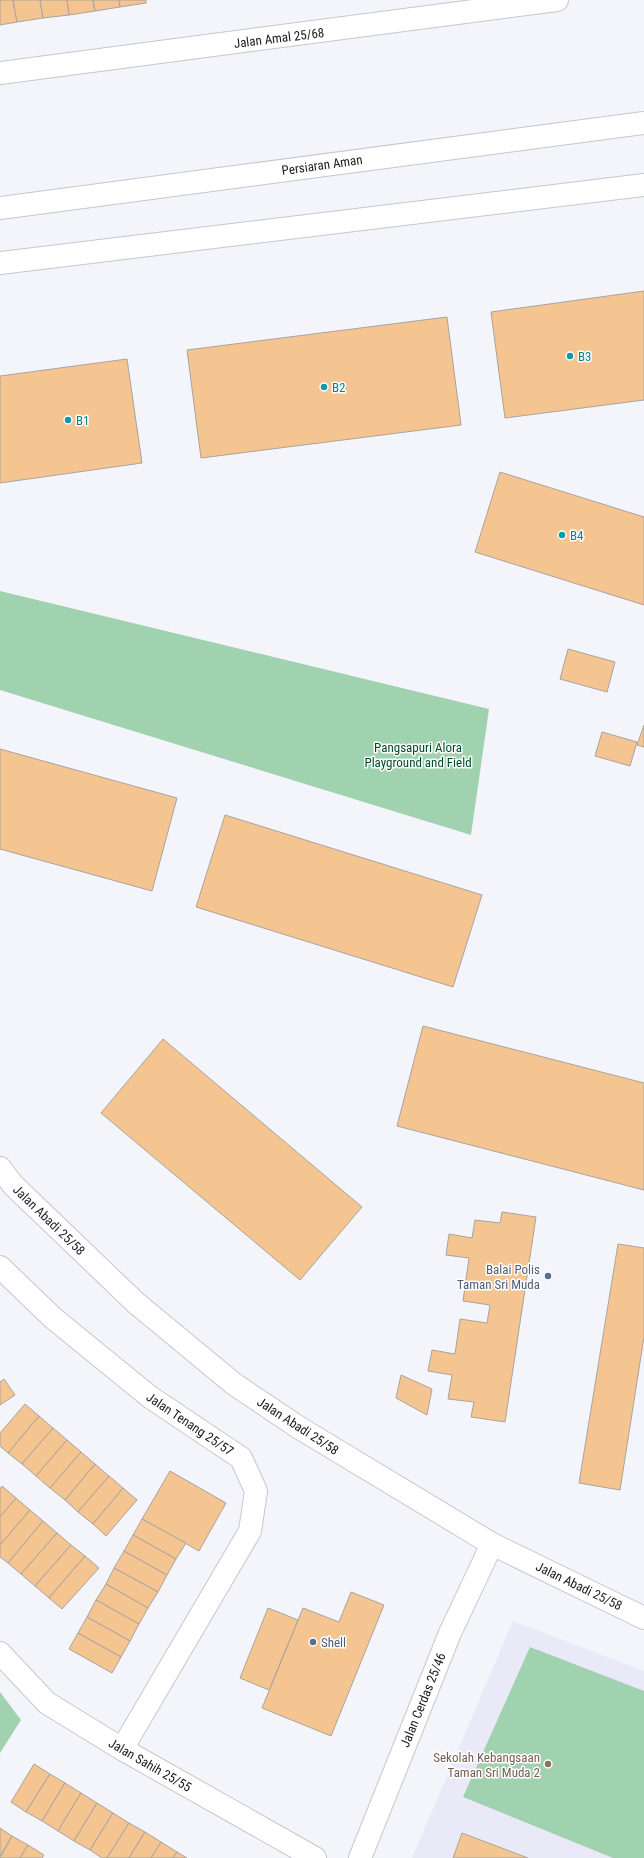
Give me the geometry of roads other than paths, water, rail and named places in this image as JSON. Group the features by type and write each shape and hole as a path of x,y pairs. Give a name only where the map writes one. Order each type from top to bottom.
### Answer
{"street":[{"name":"Jalan Amal 25/68","path":"0,73 557,0"},
{"name":"Persiaran Aman","path":"0,208 644,122"},
{"path":"0,263 644,185"},
{"name":"Jalan Abadi 25/58","path":"0,1168 13,1185 136,1303 234,1384 298,1427 492,1544 644,1618"},
{"name":"Jalan Tenang 25/57","path":"0,1267 53,1318 150,1397 241,1458 256,1491 250,1531 122,1749"},
{"name":"Jalan Cerdas 25/46","path":"360,1858 450,1633 492,1544"},
{"name":"Jalan Sahih 25/55","path":"0,1653 47,1703 122,1749 315,1858"}],"place":[{"name":"B3","path":"570,356"},
{"name":"B2","path":"324,387"},
{"name":"B1","path":"68,420"},
{"name":"B4","path":"562,535"},
{"name":"Balai Polis Taman Sri Muda","path":"548,1276"},
{"name":"Shell","path":"313,1642"},
{"name":"Sekolah Kebangsaan Taman Sri Muda 2","path":"548,1764"}],"park label":[{"name":"Pangsapuri Alora Playground and Field","path":"418,754"}]}
